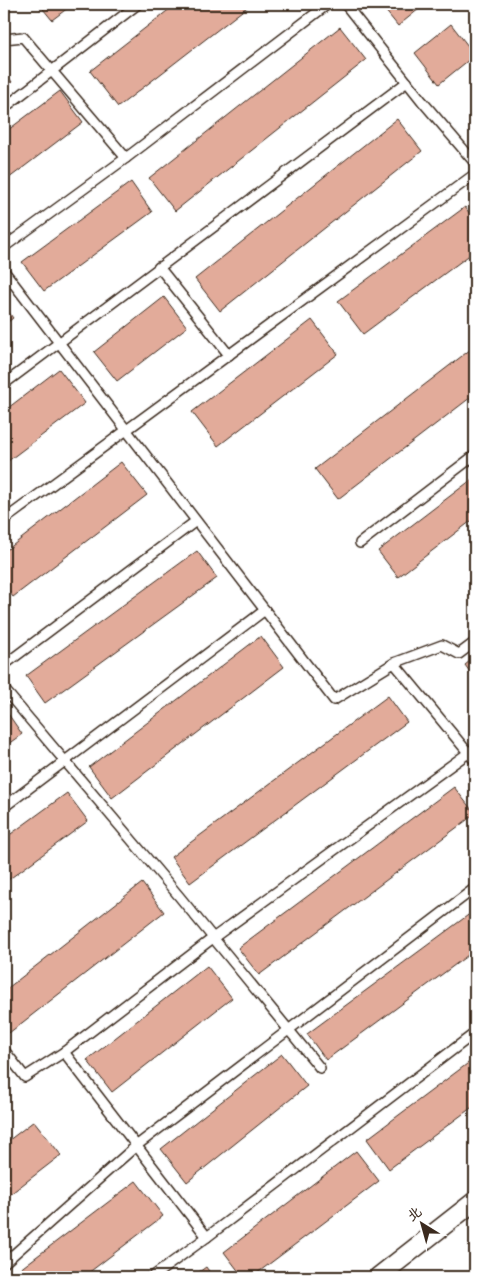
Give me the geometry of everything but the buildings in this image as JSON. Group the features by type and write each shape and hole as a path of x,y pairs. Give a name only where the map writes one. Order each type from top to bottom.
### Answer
{"street":[{"path":"378,1277 475,1201"}],"lane":[{"path":"4,108 138,4"},
{"path":"4,247 126,158 328,4"},
{"path":"345,4 475,163"},
{"path":"4,39 23,37 126,158"},
{"path":"4,384 407,82"},
{"path":"4,520 475,174"},
{"path":"159,267 229,355"},
{"path":"4,271 334,700 394,663 442,645 459,654 475,642"},
{"path":"360,543 475,455"},
{"path":"4,665 196,521"},
{"path":"4,807 265,610"},
{"path":"394,663 472,751 475,761"},
{"path":"4,689 320,1068"},
{"path":"4,1050 25,1077 64,1052 213,938 472,751"},
{"path":"4,1263 136,1146 475,888"},
{"path":"152,1277 207,1238 475,1033"},
{"path":"64,1052 207,1238"}]}
